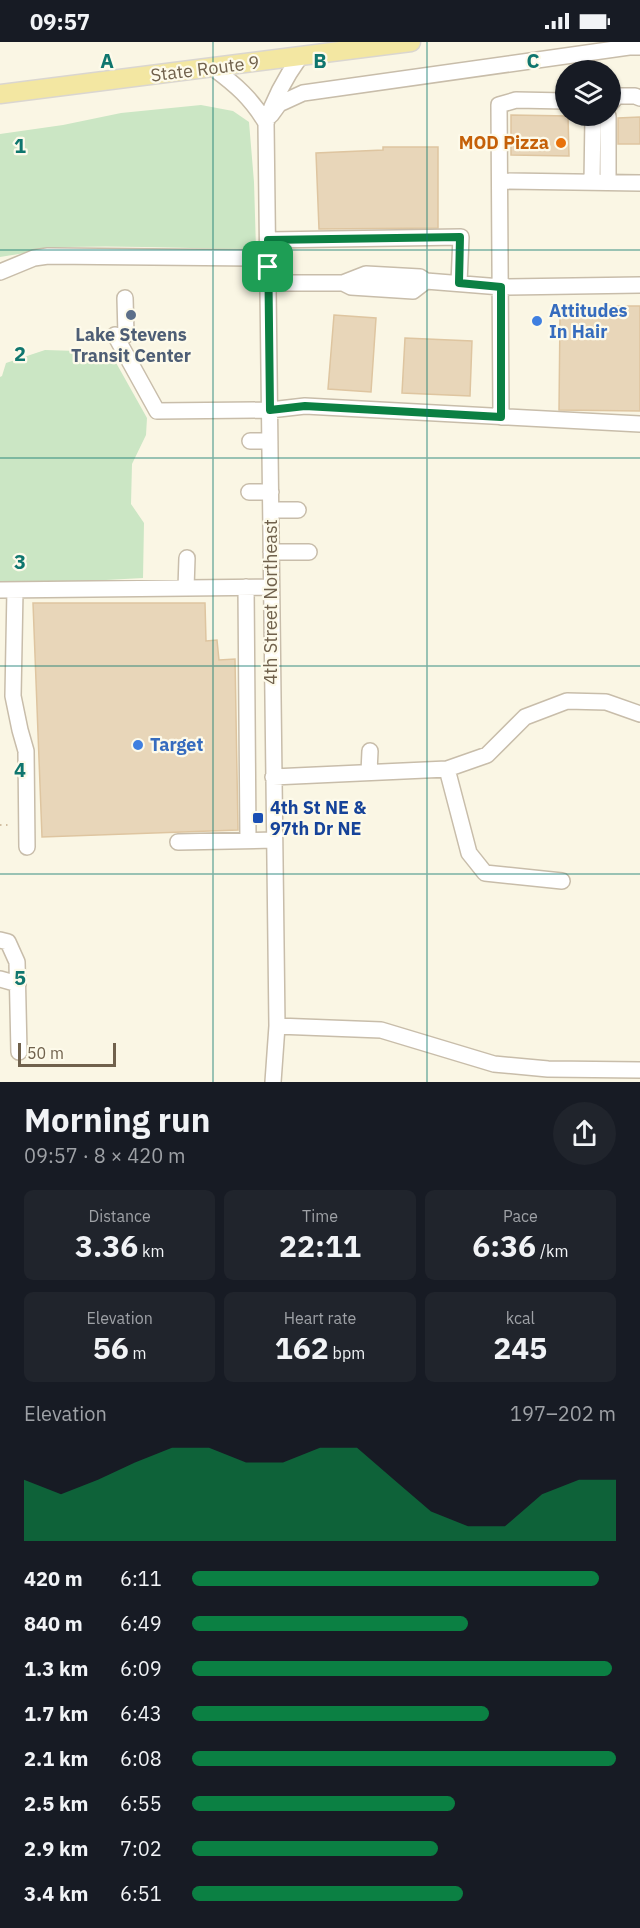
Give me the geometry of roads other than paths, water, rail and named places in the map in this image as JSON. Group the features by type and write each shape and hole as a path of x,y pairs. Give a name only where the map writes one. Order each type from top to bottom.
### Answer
{"main road":[{"name":"State Route 9","path":"0,94 411,42"}],"street":[{"path":"266,123 279,104 303,93 640,46"},
{"path":"266,123 275,95 300,57"},
{"path":"213,68 245,93 258,108 266,123"},
{"path":"621,96 640,98"},
{"path":"501,417 499,105 516,100 555,101"},
{"name":"4th Street Northeast","path":"266,123 277,1026 273,1082"},
{"path":"592,182 593,126"},
{"path":"608,126 608,182"},
{"path":"500,181 640,183"},
{"path":"268,240 460,237 459,283"},
{"path":"0,272 34,258 48,256 268,258"},
{"path":"269,283 343,283 351,288 413,291 426,281 501,287 640,285"},
{"path":"125,298 120,335 157,411 270,410 305,406 640,424"},
{"path":"250,441 270,441"},
{"path":"249,492 271,492"},
{"path":"271,510 298,510"},
{"path":"271,552 309,552"},
{"path":"186,588 187,558"},
{"path":"27,847 26,751 13,696 7,590 271,586"},
{"path":"246,587 248,840"},
{"path":"273,777 447,770 487,755 525,717 567,701 606,702 640,714"},
{"path":"369,772 370,751"},
{"path":"447,770 469,853 485,873 562,881"},
{"path":"178,842 274,840"},
{"path":"0,940 8,942 17,962 19,1052"},
{"path":"0,979 18,984"},
{"path":"277,1026 381,1030 494,1064 548,1069 640,1070"}],"place":[{"name":"MOD Pizza","path":"561,143"},
{"name":"Lake Stevens Transit Center","path":"131,315"},
{"name":"Attitudes In Hair","path":"537,321"},
{"name":"Target","path":"138,745"},
{"name":"4th St NE & 97th Dr NE","path":"258,818"}]}
